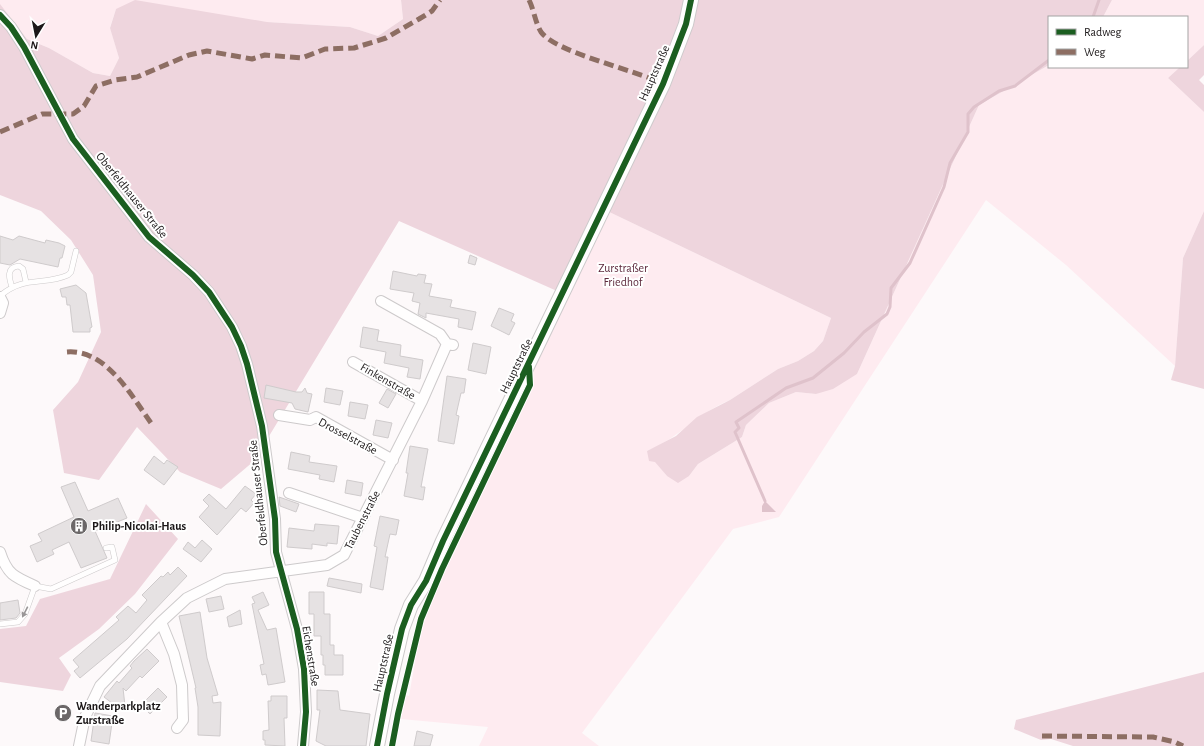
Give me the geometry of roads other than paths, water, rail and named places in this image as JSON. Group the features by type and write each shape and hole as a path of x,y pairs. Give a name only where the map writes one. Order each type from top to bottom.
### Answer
{"main road":[{"name":"Hauptstraße","path":"386,746 406,650 426,582 443,541 663,84 683,32 691,0"},
{"name":"Hauptstraße","path":"377,746 402,629 411,605 426,582"}],"street":[{"name":"Oberfeldhauser Straße","path":"0,15 11,27 24,47 67,130 96,170 150,237 205,287 235,333 245,357 262,426 275,519 276,552 280,572"},
{"path":"0,297 3,303 0,313"},
{"name":"Taubenstraße","path":"79,746 85,717 100,686 161,622 187,598 225,579 327,565 344,555 450,345 440,334 381,301"},
{"name":"Finkenstraße","path":"354,362 422,401"},
{"name":"Drosselstraße","path":"279,415 310,420 316,417 393,460"},
{"path":"289,493 363,518"},
{"path":"0,552 4,567 21,580 34,586"},
{"name":"Eichenstraße","path":"280,572 296,629 304,669 306,712 303,746"},
{"path":"161,622 174,654 182,685 183,720 177,728"}],"lane":[{"path":"0,297 12,287 26,282 68,275 71,272 76,251"},
{"path":"12,287 8,278 10,270 14,266 19,266 23,269 26,282"},
{"path":"0,624 18,622 25,614 34,586 51,589 116,560 112,547 106,548"}],"waterway":[{"path":"1093,16 1099,0"},
{"path":"765,501 735,432 739,428 736,422 786,388 813,378 844,353 864,332 887,314 890,307 891,288 910,263 944,187 950,163 968,132 968,114 974,107 999,91 1015,86 1048,61"}],"place":[{"name":"Philip-Nicolai-Haus","path":"79,526"},
{"name":"Wanderparkplatz Zurstraße","path":"63,713"}],"park label":[{"name":"Zurstraßer Friedhof","path":"623,275"}]}
